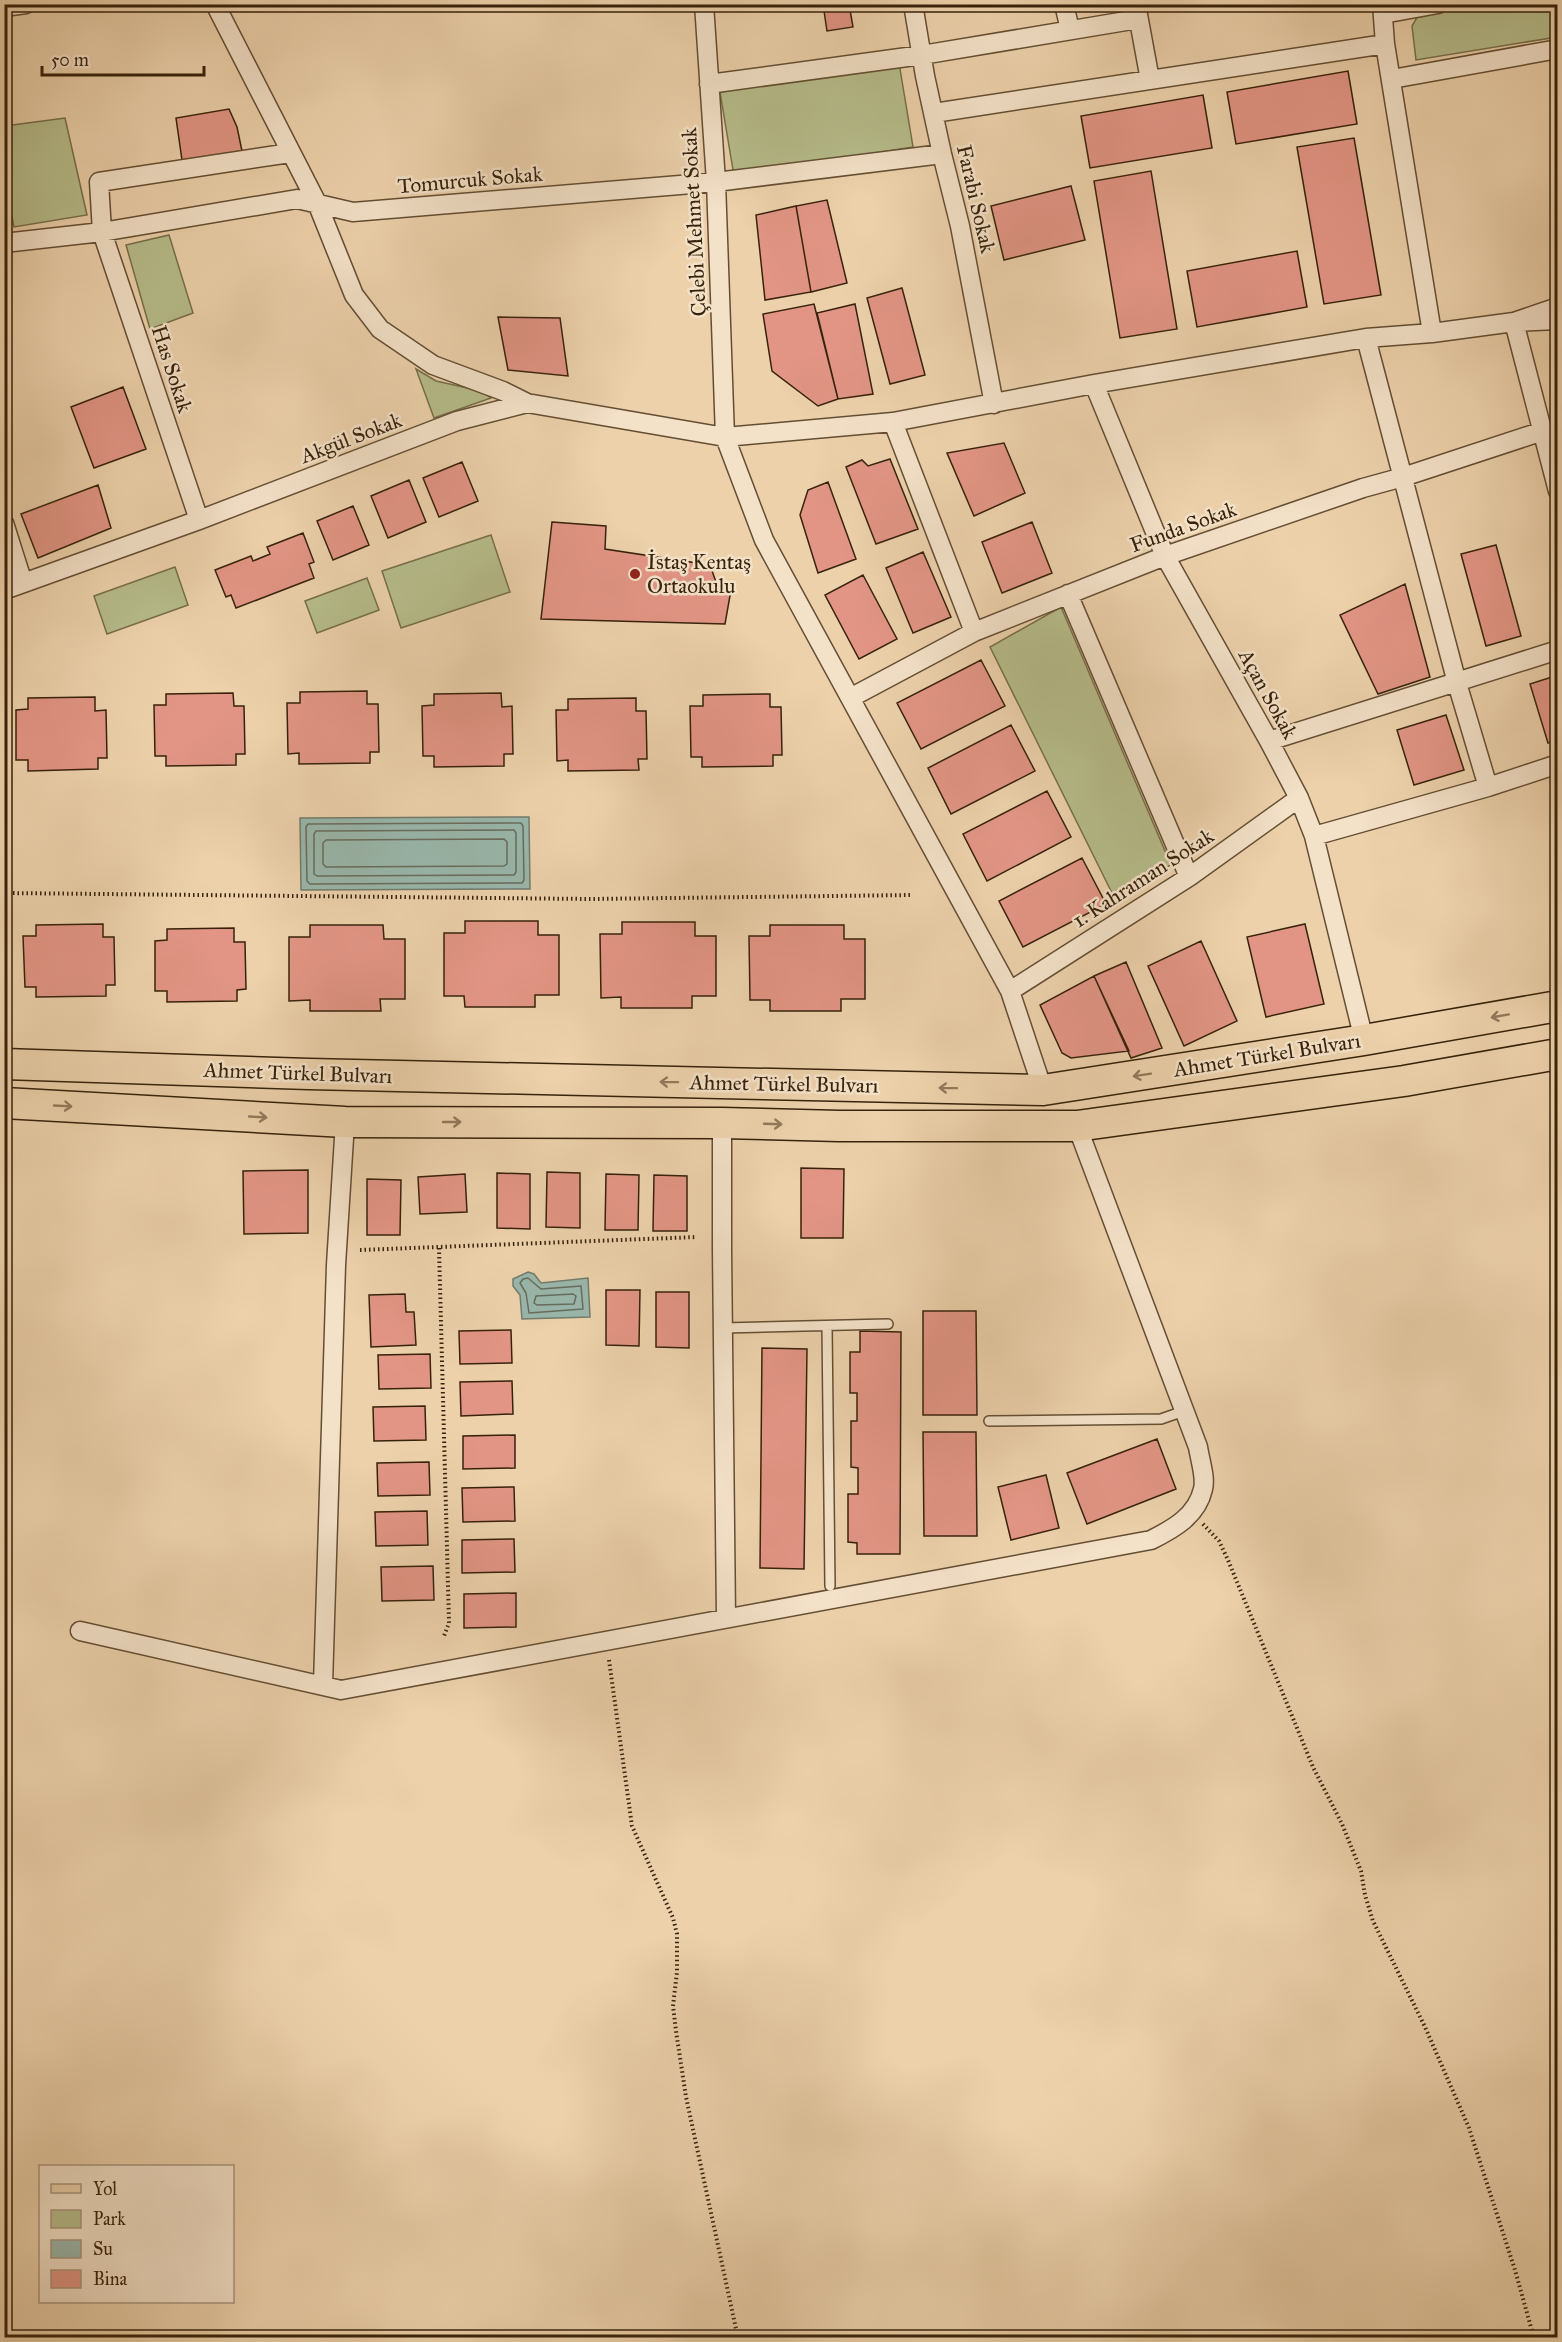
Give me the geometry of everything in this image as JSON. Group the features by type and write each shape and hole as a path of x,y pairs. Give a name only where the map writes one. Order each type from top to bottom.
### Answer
{"main road":[{"name":"Ahmet Türkel Bulvarı","path":"4,1064 321,1074 1043,1090 1364,1040 1557,1006"},
{"name":"Ahmet Türkel Bulvarı","path":"4,1103 345,1122 1077,1126 1404,1081 1557,1054"}],"street":[{"path":"4,7 26,4"},
{"path":"215,4 317,203 354,295 380,328 433,365 503,391 527,403"},
{"name":"Çelebi Mehmet Sokak","path":"704,4 716,182 725,437 764,540 852,697 1010,991 1043,1090"},
{"name":"Farabi Sokak","path":"914,4 922,55 942,154 960,226 994,404"},
{"path":"1064,4 1070,30"},
{"path":"1432,333 1382,9 1438,4"},
{"path":"710,84 922,55 1070,30 1137,12 1150,80"},
{"path":"934,113 1386,44"},
{"path":"1392,78 1557,49"},
{"name":"Has Sokak","path":"199,520 102,232 99,182 290,153"},
{"name":"Tomurcuk Sokak","path":"4,243 102,232 297,199 353,212 716,182 942,154"},
{"path":"1514,322 1557,307"},
{"path":"1514,322 1557,320"},
{"path":"1514,322 1557,491"},
{"name":"Akgül Sokak","path":"4,590 199,520 457,421 527,403 725,437 893,422 1094,384 1366,338 1432,333 1514,322"},
{"path":"1366,338 1456,683 1488,787"},
{"name":"Açan Sokak","path":"1094,384 1165,556 1299,798 1314,836 1364,1040"},
{"path":"893,422 974,632"},
{"name":"Funda Sokak","path":"852,697 974,632 1165,556 1363,488 1543,431"},
{"path":"4,523 23,583"},
{"path":"1068,594 1189,877"},
{"path":"1269,741 1557,650"},
{"path":"1314,836 1488,787 1557,764"},
{"name":"1. Kahraman Sokak","path":"1010,991 1189,877 1299,798"},
{"path":"323,1685 336,1264 345,1122"},
{"path":"723,1123 726,1618"},
{"path":"80,1631 341,1690 1151,1540 1179,1526 1191,1512 1204,1488 1198,1447 1077,1126"}],"lane":[{"path":"723,1328 888,1324"},
{"path":"827,1326 830,1586"},
{"path":"989,1421 1161,1419 1184,1410"}],"path":[{"path":"4,893 590,899 912,895"},
{"path":"360,1250 697,1237"},
{"path":"439,1248 449,1623 444,1636"},
{"path":"1191,1512 1219,1541 1228,1560 1308,1756 1342,1824 1361,1871 1373,1921 1425,2027 1470,2128 1534,2337"},
{"path":"606,1640 632,1826 673,1918 677,1934 673,2006 686,2097 738,2337"}],"green space":[{"path":"1474,5 1557,5 1557,37 1416,60 1412,26 1419,14"},
{"path":"899,63 913,147 734,176 720,92"},
{"path":"65,118 87,215 14,227 5,184 5,126"},
{"path":"169,235 193,313 150,329 126,245"},
{"path":"416,369 436,381 481,391 491,398 434,418"},
{"path":"491,535 510,592 401,628 382,571"},
{"path":"175,567 188,605 107,634 94,596"},
{"path":"367,578 379,610 317,633 305,601"},
{"path":"1061,607 1171,865 1113,895 990,647"}],"water":[{"path":"529,817 530,889 301,890 300,818"},
{"path":"528,1272 534,1274 541,1283 588,1278 590,1317 522,1319 520,1295 513,1286 513,1279"}],"building":[{"path":"823,4 849,4 853,27 827,31"},
{"path":"1348,71 1357,124 1236,144 1227,92"},
{"path":"1203,95 1212,148 1090,168 1081,116"},
{"path":"229,109 237,127 242,151 182,160 176,118"},
{"path":"1354,138 1381,295 1324,304 1297,147"},
{"path":"1151,171 1177,329 1120,338 1094,181"},
{"path":"1071,186 1085,240 1004,260 991,206"},
{"path":"827,200 847,283 811,292 796,206"},
{"path":"796,206 811,292 765,300 756,215"},
{"path":"1297,251 1307,307 1197,327 1187,271"},
{"path":"902,288 925,375 890,384 867,298"},
{"path":"814,304 838,399 818,406 772,371 763,314"},
{"path":"855,304 873,394 838,399 817,313"},
{"path":"498,317 560,318 568,376 508,370"},
{"path":"123,387 146,449 94,468 71,407"},
{"path":"1004,443 1025,493 974,516 947,453"},
{"path":"890,459 918,529 876,544 846,467 862,460 868,466"},
{"path":"462,462 478,501 439,517 423,478"},
{"path":"409,480 426,522 388,538 371,496"},
{"path":"828,482 856,559 818,573 800,515 808,490"},
{"path":"98,485 111,528 38,558 21,514"},
{"path":"353,506 369,545 333,560 317,521"},
{"path":"552,522 606,526 605,549 710,565 717,585 731,590 725,624 541,619"},
{"path":"1032,522 1052,573 1002,593 982,542"},
{"path":"303,533 314,562 309,564 314,578 236,608 231,595 226,597 215,570 251,556 253,561 270,554 267,547"},
{"path":"1496,545 1521,636 1486,646 1461,554"},
{"path":"923,552 951,617 913,633 886,568"},
{"path":"863,575 897,639 859,659 825,595"},
{"path":"1405,584 1430,677 1378,694 1340,615"},
{"path":"981,660 1005,706 921,749 897,703"},
{"path":"1558,675 1558,740 1548,743 1530,684"},
{"path":"367,691 367,704 378,704 379,752 370,752 370,763 299,764 299,753 288,754 287,703 300,703 300,692"},
{"path":"233,693 234,706 244,706 245,754 236,754 236,765 166,766 166,756 155,756 154,705 166,705 166,694"},
{"path":"501,693 502,707 512,706 513,754 504,754 504,766 434,767 434,756 423,756 422,706 434,705 434,694"},
{"path":"770,694 770,707 781,707 782,755 773,755 773,766 702,767 702,757 691,757 690,706 703,706 703,695"},
{"path":"95,697 95,711 106,710 107,758 98,758 98,769 28,771 28,760 16,760 16,710 28,709 28,698"},
{"path":"636,698 636,711 646,711 647,759 638,759 639,770 568,771 568,760 557,761 556,710 568,710 568,699"},
{"path":"1446,715 1464,770 1414,785 1397,730"},
{"path":"1011,725 1035,771 951,814 928,768"},
{"path":"1047,791 1071,837 987,881 963,834"},
{"path":"1082,858 1106,904 1023,947 999,901"},
{"path":"465,921 538,921 538,935 559,935 559,995 535,995 535,1007 465,1007 464,996 444,996 444,933 465,933"},
{"path":"622,922 695,922 695,936 716,936 716,996 692,996 692,1008 621,1008 621,997 601,998 600,934 622,934"},
{"path":"103,924 103,937 114,937 115,985 106,985 106,996 36,997 36,987 25,987 23,936 36,936 36,925"},
{"path":"1305,924 1324,1004 1266,1017 1247,937"},
{"path":"310,925 383,925 384,939 405,939 405,999 380,999 381,1011 310,1011 310,1000 289,1001 289,937 310,937"},
{"path":"770,925 844,925 844,939 865,939 865,999 841,999 841,1011 770,1011 770,1000 750,1000 749,936 770,936"},
{"path":"234,928 234,942 245,942 246,989 237,990 237,1001 167,1002 167,991 155,991 155,941 167,940 167,929"},
{"path":"1201,941 1237,1021 1184,1046 1148,966"},
{"path":"1126,962 1162,1048 1131,1058 1094,976"},
{"path":"1094,976 1129,1051 1071,1058 1062,1053 1040,1005"},
{"path":"801,1168 844,1169 843,1238 801,1238"},
{"path":"308,1170 308,1233 244,1234 243,1171"},
{"path":"547,1172 580,1173 580,1228 546,1227"},
{"path":"497,1173 530,1174 530,1229 497,1228"},
{"path":"465,1174 467,1212 420,1214 418,1177"},
{"path":"606,1174 639,1175 638,1230 605,1230"},
{"path":"654,1175 687,1176 687,1231 653,1231"},
{"path":"367,1179 401,1180 400,1235 367,1235"},
{"path":"606,1290 640,1290 639,1346 606,1345"},
{"path":"656,1292 689,1292 689,1348 656,1347"},
{"path":"405,1294 406,1312 414,1312 416,1345 371,1347 369,1295"},
{"path":"923,1311 976,1311 977,1415 923,1415"},
{"path":"511,1330 512,1363 460,1364 459,1331"},
{"path":"860,1331 901,1332 900,1554 857,1554 857,1543 848,1542 848,1494 858,1494 858,1468 851,1467 851,1421 857,1421 857,1393 850,1393 850,1352 860,1352"},
{"path":"762,1348 807,1349 804,1569 760,1568"},
{"path":"430,1354 431,1388 379,1389 378,1355"},
{"path":"512,1381 513,1414 461,1416 460,1382"},
{"path":"425,1406 426,1440 374,1441 373,1407"},
{"path":"923,1432 976,1432 977,1536 924,1536"},
{"path":"515,1435 515,1468 463,1469 463,1436"},
{"path":"1157,1439 1176,1489 1087,1524 1067,1473"},
{"path":"429,1462 430,1495 378,1496 377,1463"},
{"path":"1046,1475 1059,1528 1011,1540 998,1487"},
{"path":"514,1487 515,1521 463,1522 462,1488"},
{"path":"427,1511 428,1545 376,1546 375,1512"},
{"path":"514,1539 515,1572 462,1573 462,1540"},
{"path":"433,1566 434,1600 382,1601 381,1567"},
{"path":"516,1593 516,1627 464,1628 464,1594"}],"place":[{"name":"İstaş Kentaş Ortaokulu","path":"635,574"}]}
